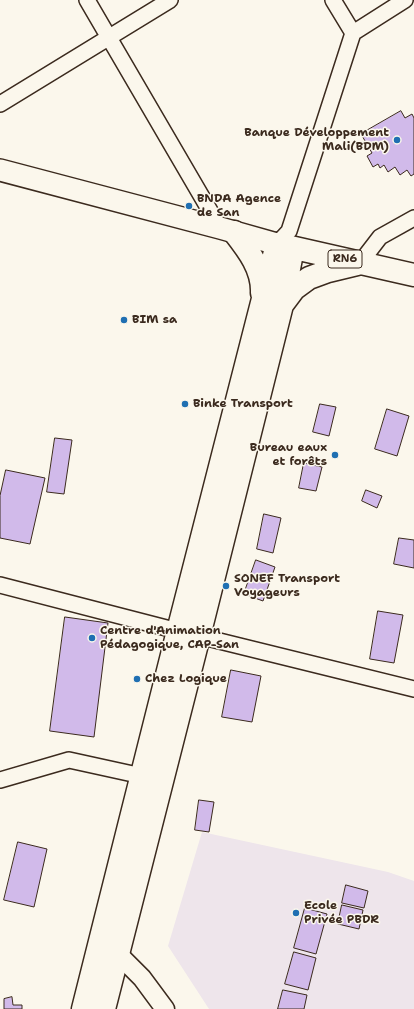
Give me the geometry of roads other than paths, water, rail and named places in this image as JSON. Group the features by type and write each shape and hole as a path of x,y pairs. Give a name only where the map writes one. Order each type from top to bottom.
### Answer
{"main road":[{"path":"0,170 227,230 286,241"},
{"path":"227,230 248,249 258,267 263,286 272,304"},
{"name":"RN6","path":"83,1009 108,951 199,636 286,241 360,263 414,275"},
{"name":"RN6","path":"104,1009 108,951 142,776 178,631 272,304 309,278 328,271 360,263"}],"street":[{"path":"87,0 227,230"},
{"path":"0,104 170,0"},
{"path":"333,0 353,33"},
{"path":"286,241 353,33 405,0"},
{"path":"360,263 380,237 414,218"},
{"path":"0,585 178,631"},
{"path":"199,636 414,690"},
{"path":"0,780 69,760 142,776"},
{"path":"108,951 142,978 165,1009"}],"place":[{"name":"Banque Développement Mali(BDM)","path":"397,140"},
{"name":"BNDA Agence de San","path":"189,206"},
{"name":"BIM sa","path":"124,320"},
{"name":"Binke Transport","path":"185,404"},
{"name":"Bureau eaux et forêts","path":"335,455"},
{"name":"SONEF Transport Voyageurs","path":"226,586"},
{"name":"Centre d'Animation Pédagogique, CAP-San","path":"92,638"},
{"name":"Chez Logique","path":"137,679"},
{"name":"Ecole Privée PBDR","path":"296,913"}]}
